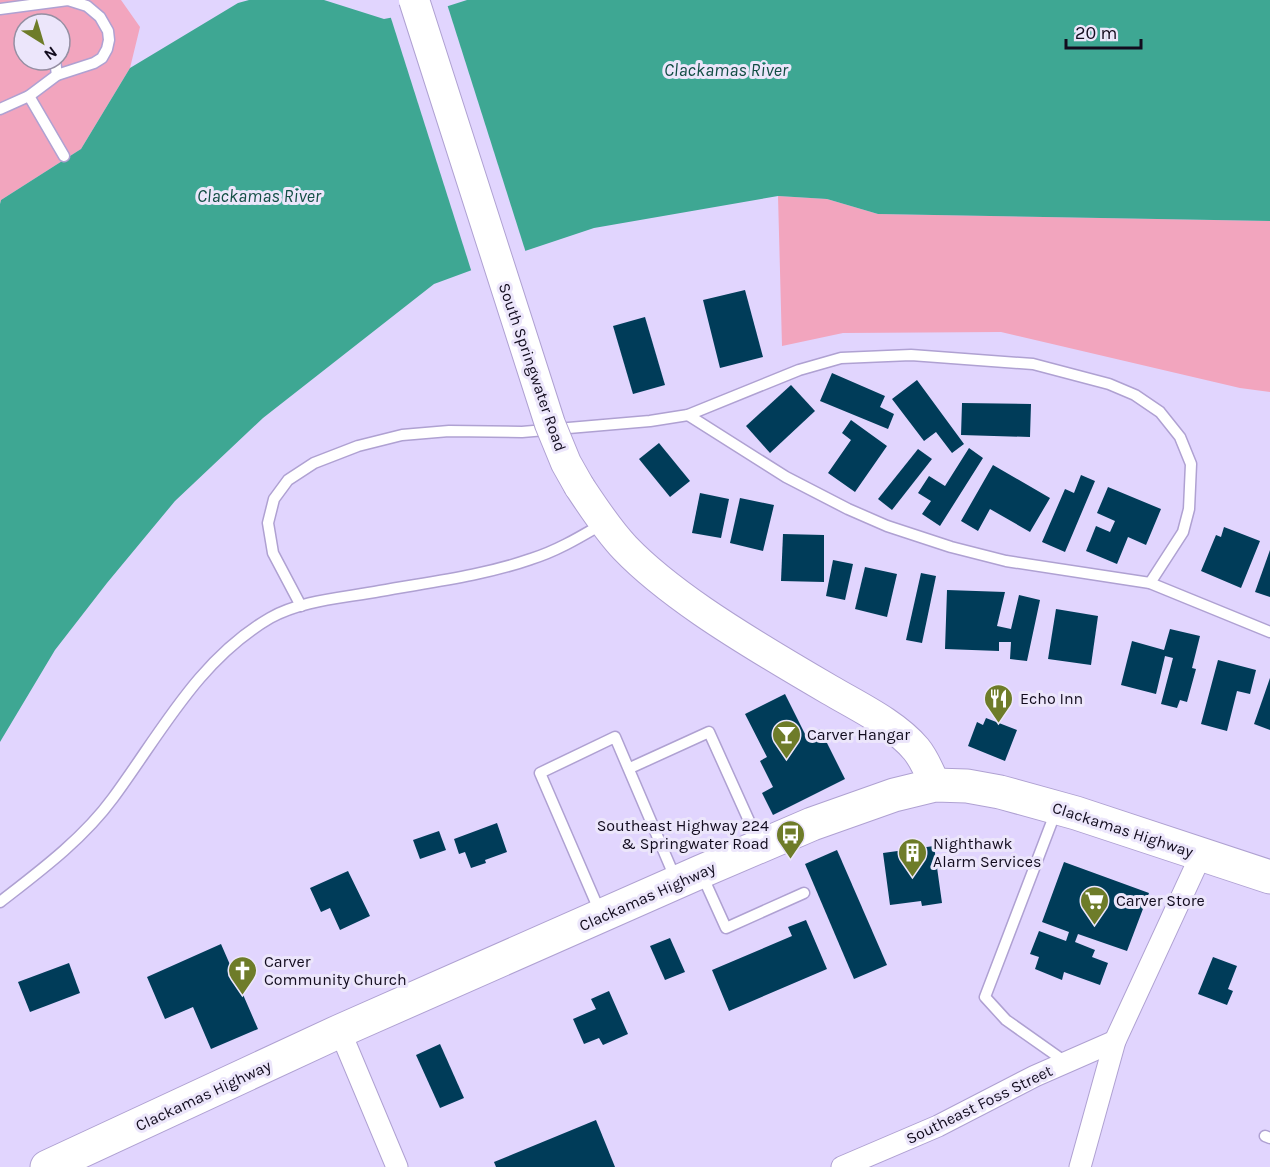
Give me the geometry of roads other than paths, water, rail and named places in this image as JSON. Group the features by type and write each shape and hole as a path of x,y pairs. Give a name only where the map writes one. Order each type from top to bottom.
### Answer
{"main road":[{"name":"South Springwater Road","path":"414,0 550,424 566,463 579,486 604,523 626,549 661,580 702,611 897,732 915,748 925,761 935,785"},
{"name":"Clackamas Highway","path":"47,1167 340,1031 760,846 855,807 935,785 978,788 1057,807 1270,877"}],"street":[{"path":"1080,1167 1115,1041 1202,855"},
{"path":"340,1031 397,1167"},
{"name":"Southeast Foss Street","path":"842,1167 938,1126 1035,1076 1115,1041"}],"lane":[{"path":"0,9 68,0 87,6 100,17 108,31 109,40 102,58 94,63 57,75 29,96 0,109"},
{"path":"29,96 63,156"},
{"path":"301,606 273,553 268,523 273,499 288,480 314,463 358,446 402,435 449,431 522,432 650,421 688,415 799,370 841,358 911,355 1033,364 1109,384 1135,395 1160,412 1180,437 1191,464 1189,509 1183,532 1150,583"},
{"path":"688,415 786,477 887,526 951,547 1006,561 1150,583 1270,632"},
{"path":"0,902 83,833 112,799 174,708 214,660 246,633 272,617 301,606 476,574 520,562 569,544 604,523"},
{"path":"630,768 709,732 760,846"},
{"path":"601,916 540,773 615,737 689,878 726,928 804,893"},
{"path":"1057,807 985,997 1006,1020 1066,1063"}],"water":[{"name":"Clackamas River","path":"249,0 324,0 384,19 442,8 467,0 1270,0 1270,221 878,214 827,199 778,196 594,228 434,284 263,418 175,501 55,650 0,742 1,200 81,149 130,68 238,3"}],"place":[{"name":"Echo Inn","path":"999,724"},
{"name":"Carver Hangar","path":"786,760"},
{"name":"Southeast Highway 224 & Springwater Road","path":"790,860"},
{"name":"Nighthawk Alarm Services","path":"912,878"},
{"name":"Carver Store","path":"1095,926"},
{"name":"Carver Community Church","path":"243,996"}]}
